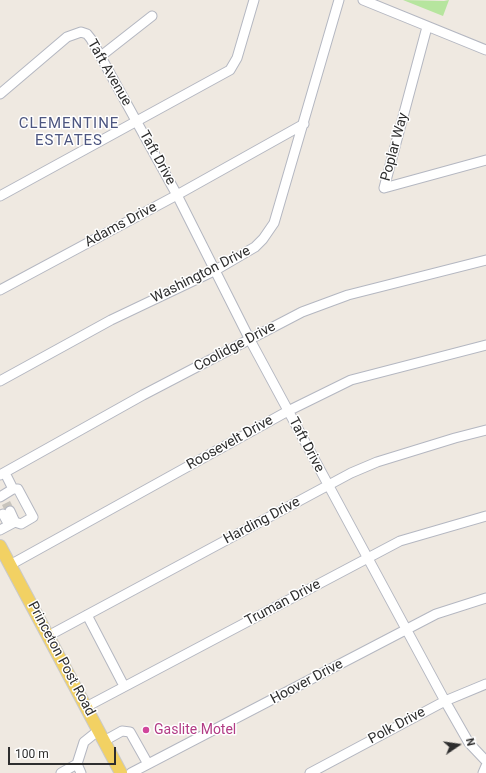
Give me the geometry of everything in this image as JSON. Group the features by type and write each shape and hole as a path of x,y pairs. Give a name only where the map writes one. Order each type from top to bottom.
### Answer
{"main road":[{"name":"Princeton Post Road","path":"0,546 121,773"}],"street":[{"path":"1,194 137,122 230,70 237,58 254,0"},
{"name":"Washington Drive","path":"0,381 112,320 214,271 255,247 270,231 274,223 304,124 339,0"},
{"path":"363,0 486,50"},
{"path":"101,56 152,16"},
{"name":"Poplar Way","path":"427,27 384,188 486,160"},
{"name":"Taft Avenue","path":"0,94 72,34 81,32 86,34 101,56 137,122"},
{"name":"Taft Drive","path":"137,122 177,195 250,340 445,701 469,743 486,761"},
{"name":"Adams Drive","path":"0,290 177,195 304,124"},
{"name":"Coolidge Drive","path":"2,474 143,395 302,312 331,300 486,260"},
{"name":"Roosevelt Drive","path":"10,565 288,411 351,380 486,345"},
{"name":"Harding Drive","path":"48,636 351,473 377,462 486,430"},
{"path":"2,474 13,489 18,489 33,517 21,524 5,514 13,489"},
{"name":"Truman Drive","path":"86,707 400,541 486,516"},
{"name":"Hoover Drive","path":"131,773 296,688 406,629 448,609 486,598"},
{"path":"87,615 124,686"},
{"name":"Polk Drive","path":"310,773 445,701 486,684"},
{"path":"81,773 77,764 84,742 122,731 130,732 148,764"},
{"path":"61,773 77,764"},
{"path":"482,773 486,766"}],"green space":[{"path":"403,0 444,1 449,0 443,16"}],"tunnel":[{"path":"6,503 10,511"}],"place":[{"name":"Gaslite Motel","path":"146,730"}],"district":[{"name":"CLEMENTINE ESTATES","path":"69,132"}]}
